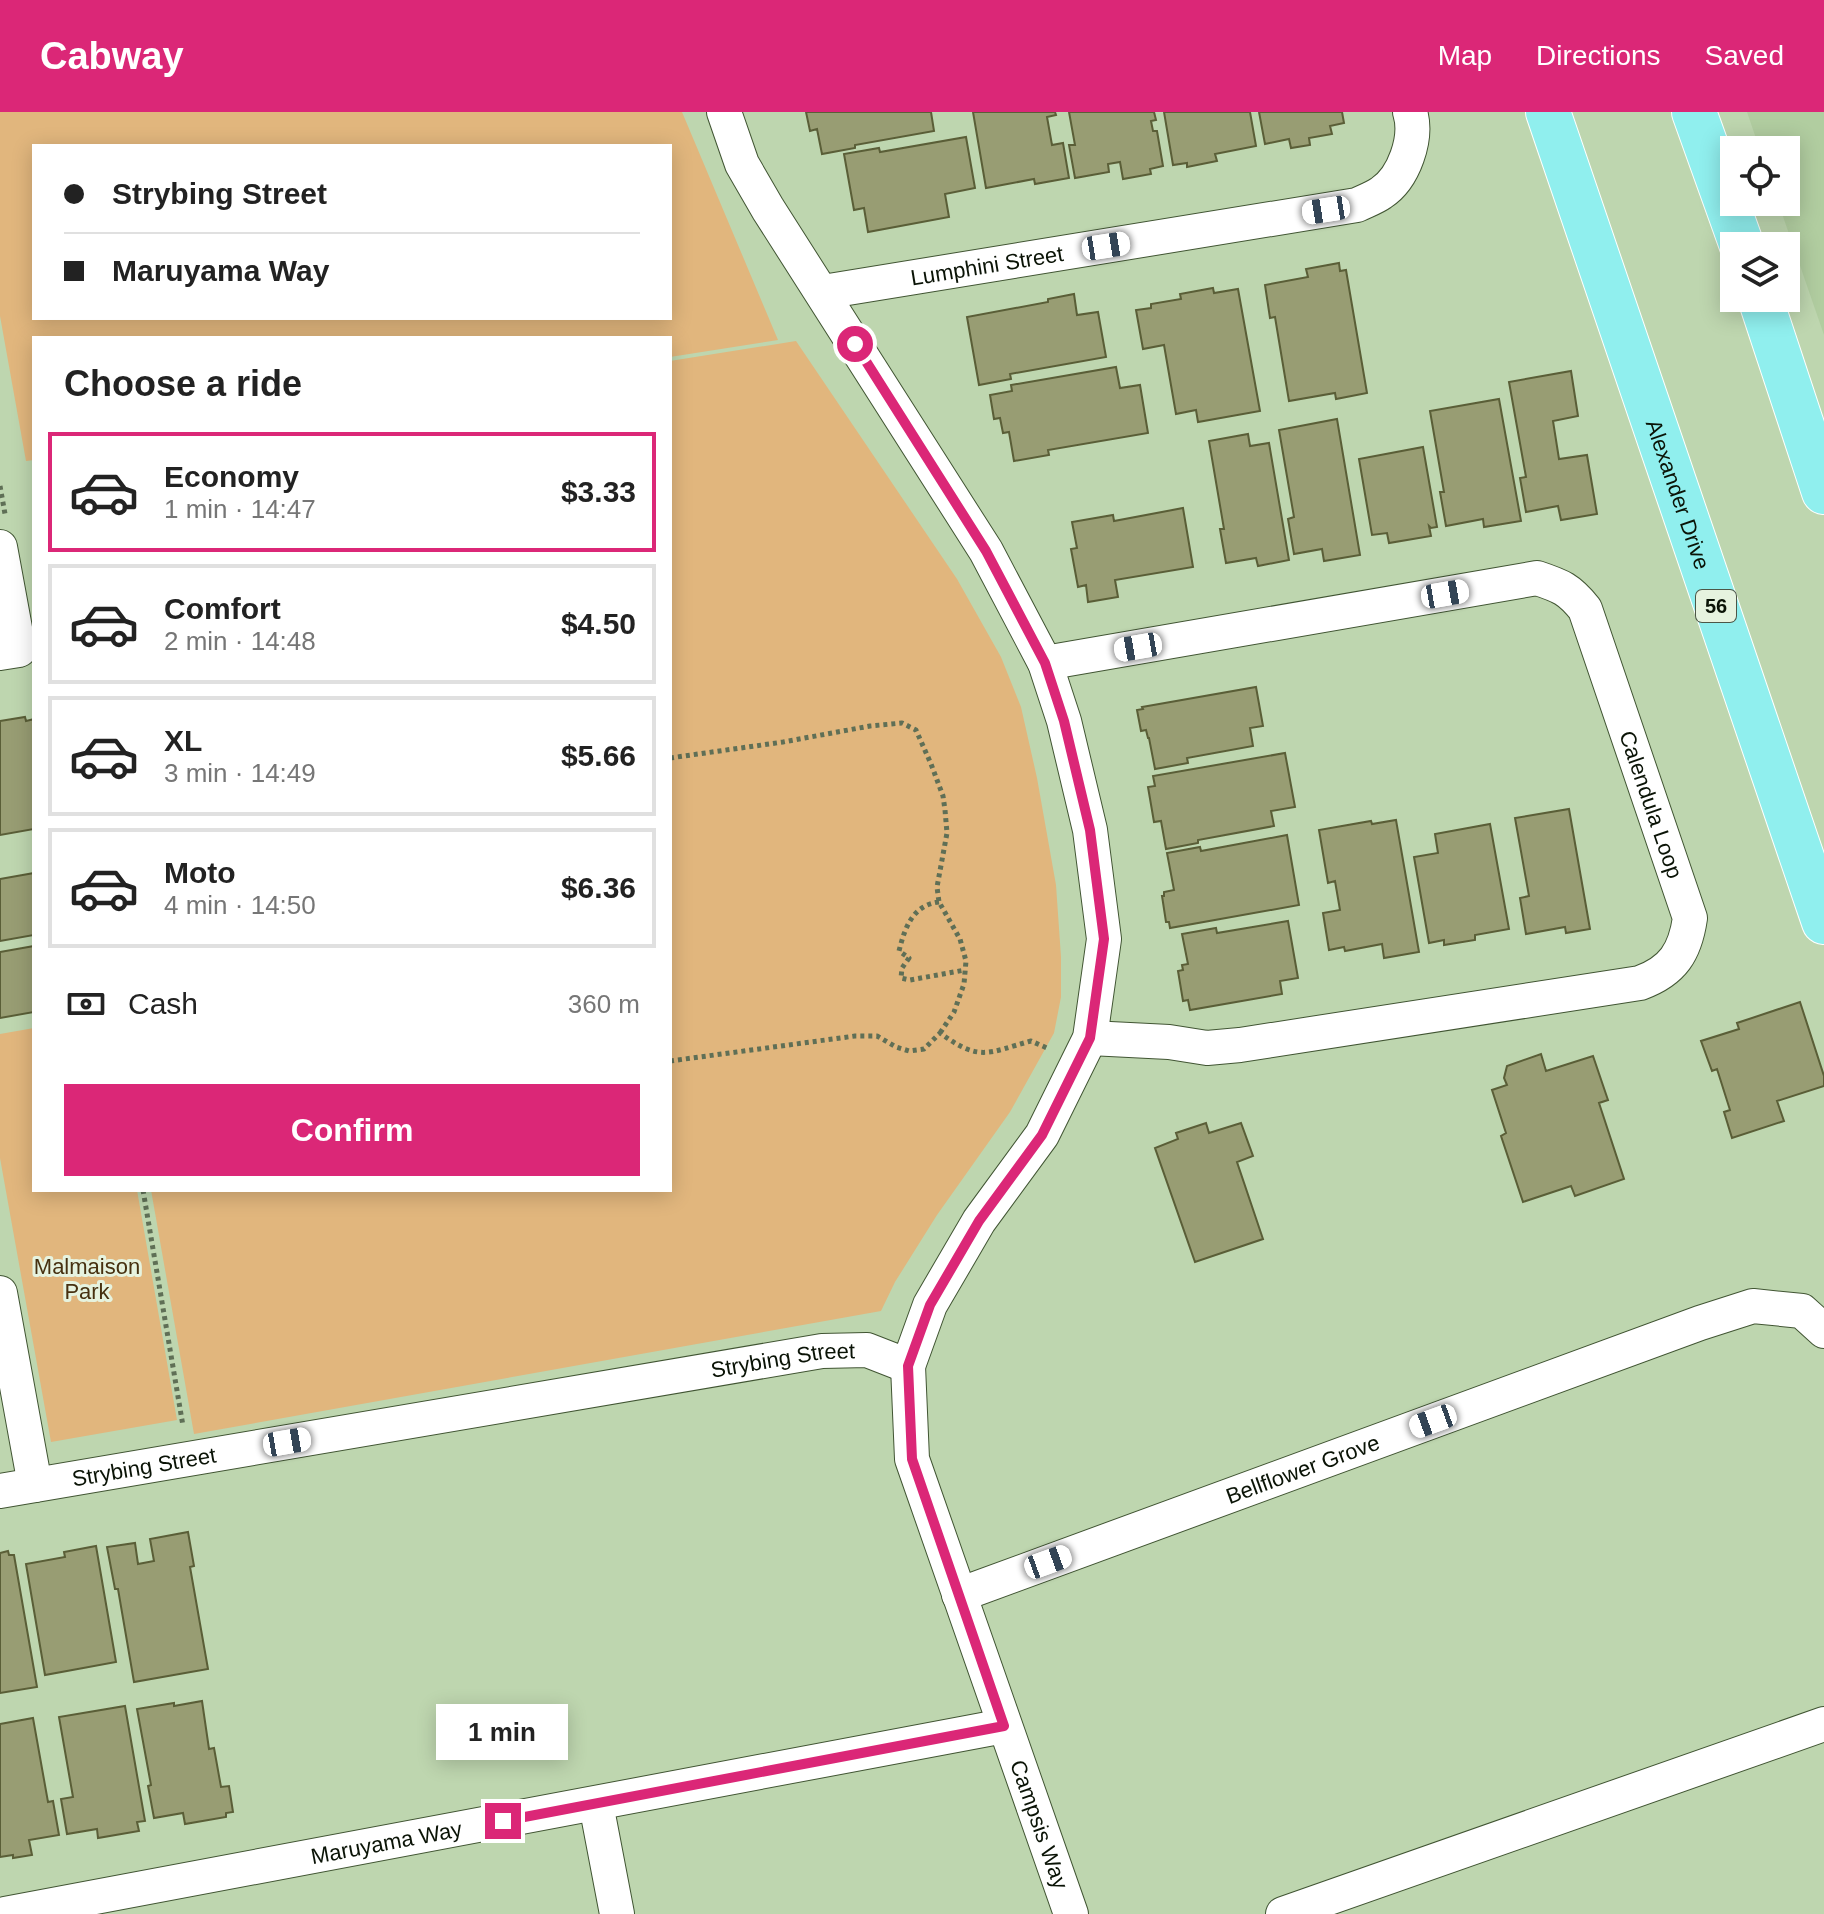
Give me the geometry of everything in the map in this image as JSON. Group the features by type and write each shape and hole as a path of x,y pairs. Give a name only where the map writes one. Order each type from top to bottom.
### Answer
{"main road":[{"name":"Alexander Drive","path":"1548,112 1824,922"},
{"path":"1694,112 1737,232"},
{"path":"1765,312 1824,492"}],"street":[{"path":"724,112 742,164 768,209 986,551 1045,663 1064,721 1090,830 1104,939 1090,1038 1042,1135 979,1221 930,1305 908,1366"},
{"name":"Lumphini Street","path":"823,292 1357,205 1384,192 1401,170 1410,151 1414,124 1410,112"},
{"path":"0,547 19,650 0,653"},
{"name":"Calendula Loop","path":"1045,663 1537,578 1552,583 1572,593 1585,609 1690,918 1687,938 1675,961 1658,977 1640,983 1240,1045 1207,1048 1169,1042 1090,1038"},
{"path":"0,1293 35,1485"},
{"name":"Bellflower Grove","path":"959,1595 1753,1306 1802,1311 1824,1331"},
{"name":"Strybing Street","path":"0,1491 822,1351 867,1350 908,1366"},
{"name":"Campsis Way","path":"908,1366 912,1459 1071,1914"},
{"path":"1283,1914 1824,1724"},
{"name":"Maruyama Way","path":"5,1914 1004,1726"},
{"path":"596,1804 617,1914"}],"path":[{"path":"672,758 870,726 902,723 916,730 943,796 945,810 947,833 937,887 939,902 960,939 966,961 964,984 954,1012 924,1049 909,1051 877,1036 855,1036 672,1061"},
{"path":"939,902 916,911 903,933 899,951 909,958 902,968 901,978 910,980 965,970"},
{"path":"940,1033 977,1054 1031,1041 1054,1052"},
{"path":"143,1192 183,1426"}],"shaded area":[{"path":"1747,112 1824,112 1824,335 1800,266 1800,232 1788,232 1783,216 1800,216 1800,136 1755,136"}],"green space":[{"path":"0,112 682,112 778,340 672,357 672,336 32,336 32,460 26,461 0,316"},
{"path":"796,341 957,579 1001,657 1021,707 1037,778 1056,885 1061,957 1061,997 1054,1033 1010,1112 937,1215 895,1282 881,1311 194,1434 151,1192 672,1192 672,361"},
{"name":"Malmaison Park","path":"32,1028 32,1192 137,1192 177,1420 51,1442 0,1158 0,1034"}],"building":[{"path":"806,112 931,112 934,131 822,154 817,129 810,131"},
{"path":"973,112 1055,112 1056,115 1047,117 1052,145 1063,143 1069,178 1035,184 1034,179 986,188"},
{"path":"1069,112 1154,112 1156,120 1151,121 1153,131 1157,131 1163,166 1150,169 1151,174 1123,179 1120,162 1108,164 1109,172 1075,178 1069,145 1075,145"},
{"path":"1164,112 1250,112 1256,146 1215,154 1217,161 1187,167 1187,163 1173,165"},
{"path":"1259,112 1342,112 1344,123 1330,126 1332,134 1309,138 1310,145 1291,148 1289,139 1265,144"},
{"path":"966,137 975,188 945,194 949,217 868,232 864,208 854,210 844,154 879,148 880,152"},
{"path":"1339,263 1340,271 1346,270 1367,393 1336,399 1335,393 1289,401 1275,317 1270,318 1265,285 1308,277 1306,269"},
{"path":"1213,288 1214,293 1238,289 1260,411 1198,422 1196,410 1176,414 1164,345 1143,349 1136,310 1181,299 1180,294"},
{"path":"1074,294 1077,315 1098,312 1106,357 1010,374 1011,379 979,385 967,317"},
{"path":"1116,367 1120,388 1140,385 1148,433 1048,450 1049,455 1014,461 1009,432 1003,433 1000,418 994,419 990,395 1012,391 1011,385"},
{"path":"1571,371 1578,416 1553,421 1559,459 1587,455 1597,514 1561,520 1558,506 1526,512 1520,478 1526,477 1509,382"},
{"path":"1499,399 1521,521 1484,527 1483,519 1446,526 1440,492 1444,492 1430,411"},
{"path":"1337,419 1360,555 1324,561 1322,549 1294,554 1288,519 1294,517 1279,430"},
{"path":"1248,434 1250,446 1269,443 1289,560 1258,566 1256,558 1226,563 1220,529 1224,529 1209,441"},
{"path":"1423,447 1437,527 1429,526 1431,536 1389,543 1387,533 1372,535 1359,459"},
{"path":"1183,508 1193,567 1115,580 1118,597 1088,602 1086,585 1078,587 1071,549 1077,548 1072,522 1113,515 1114,521"},
{"path":"1256,687 1263,726 1250,728 1253,746 1187,758 1188,763 1155,769 1149,738 1146,730 1141,731 1137,710"},
{"path":"25,717 26,721 32,720 32,829 0,835 0,721"},
{"path":"1285,753 1295,807 1271,811 1274,826 1166,849 1161,821 1154,822 1148,787 1155,786 1153,776"},
{"path":"1569,809 1590,929 1566,933 1565,927 1526,934 1520,898 1529,896 1515,818"},
{"path":"1396,820 1419,952 1384,958 1382,944 1345,951 1344,947 1329,950 1323,913 1340,910 1335,881 1328,883 1319,830"},
{"path":"1490,824 1509,929 1475,935 1475,940 1444,945 1444,940 1429,943 1414,857 1438,853 1435,834"},
{"path":"1287,835 1299,905 1170,928 1169,922 1166,922 1162,896 1164,892 1174,890 1167,853 1200,847 1201,851"},
{"path":"32,873 32,935 0,941 0,879"},
{"path":"1288,921 1298,978 1280,981 1282,994 1190,1010 1188,1000 1183,1001 1178,971 1183,970 1182,965 1188,964 1182,934 1216,928 1217,933"},
{"path":"32,946 32,1012 0,1018 0,952"},
{"path":"1800,1002 1824,1076 1824,1086 1777,1101 1784,1121 1732,1138 1724,1112 1730,1110 1717,1069 1712,1071 1701,1041 1739,1029 1737,1023"},
{"path":"1541,1054 1546,1071 1593,1056 1608,1100 1599,1103 1624,1179 1575,1196 1571,1186 1523,1202 1501,1136 1506,1133 1492,1090 1507,1085 1504,1078 1507,1066"},
{"path":"1206,1123 1209,1133 1241,1123 1253,1156 1237,1162 1263,1239 1195,1262 1155,1148 1178,1139 1176,1133"},
{"path":"188,1532 194,1566 190,1567 208,1669 134,1682 118,1589 115,1589 107,1547 135,1543 138,1564 154,1561 150,1539"},
{"path":"96,1546 116,1662 45,1675 26,1564 65,1557 64,1552"},
{"path":"8,1551 9,1555 14,1555 37,1687 0,1693 0,1553"},
{"path":"202,1701 209,1749 214,1748 221,1787 229,1786 233,1812 226,1813 226,1817 185,1824 183,1813 154,1818 137,1709"},
{"path":"125,1706 145,1821 137,1822 139,1831 98,1838 97,1829 67,1834 61,1799 73,1797 59,1717"},
{"path":"33,1718 48,1802 53,1801 59,1835 29,1840 32,1855 0,1857 0,1724"}],"route":[{"path":"503,1821 1004,1726 912,1459 908,1366 930,1305 979,1221 1042,1135 1090,1038 1104,939 1090,830 1064,721 1045,663 986,551 855,344"}]}
